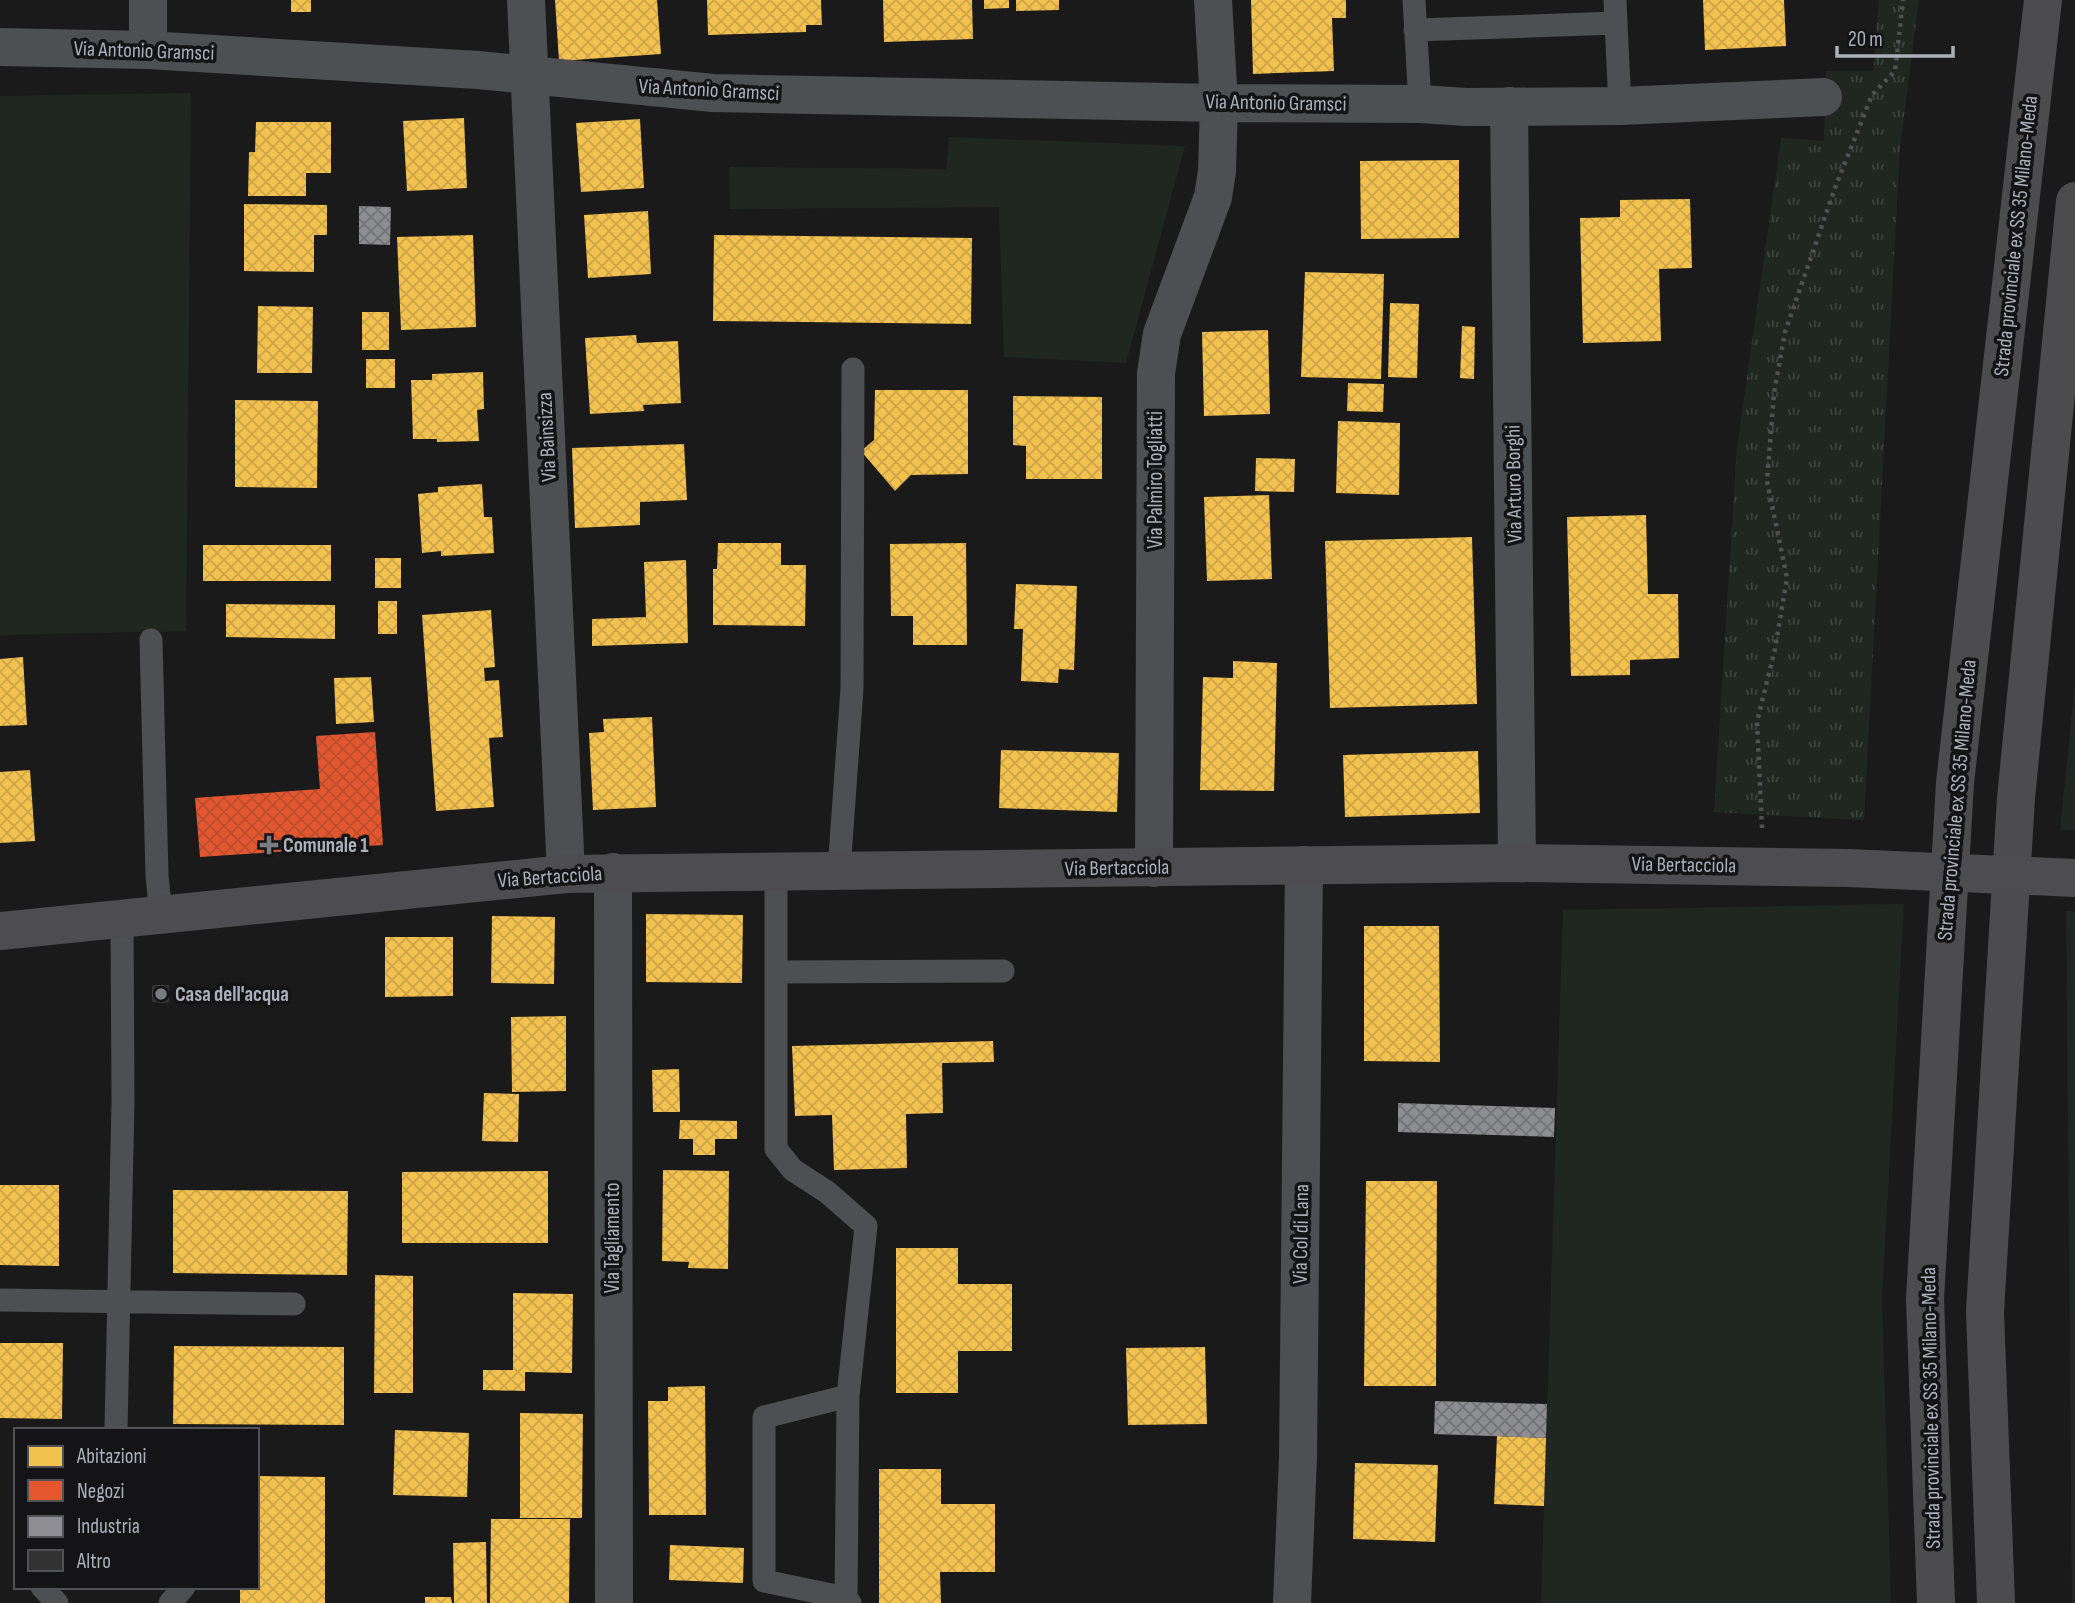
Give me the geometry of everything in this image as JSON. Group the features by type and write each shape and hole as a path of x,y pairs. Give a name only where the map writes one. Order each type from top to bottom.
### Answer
{"highway":[{"name":"Strada provinciale ex SS 35 Milano-Meda","path":"1936,1603 1925,1298 1955,783 2043,0"},
{"path":"1996,1603 1984,1312 2016,798 2075,201"}],"street":[{"path":"148,0 148,50"},
{"name":"Via Bainsizza","path":"526,0 566,874"},
{"name":"Via Palmiro Togliatti","path":"1154,868 1156,373 1162,334 1213,197 1217,171 1219,103 1213,0"},
{"name":"Via Antonio Gramsci","path":"0,47 148,50 531,75 713,93 1219,103 1420,104 1466,107 1620,106 1823,96"},
{"name":"Via Arturo Borghi","path":"1508,106 1517,863"},
{"name":"Via Bertacciola","path":"0,931 566,874 613,872 1517,863 1848,868 2075,878"},
{"name":"Via Col di Lana","path":"1292,1603 1298,1457 1304,865"},
{"name":"Via Tagliamento","path":"613,872 614,1603"}],"lane":[{"path":"1414,0 1420,104"},
{"path":"1615,0 1620,106"},
{"path":"1415,30 1616,23"},
{"path":"839,870 852,689 853,369"},
{"path":"151,640 157,876 161,915"},
{"path":"776,871 776,1149 793,1170 827,1192 866,1226 848,1396 848,1601 764,1581 764,1418 848,1396"},
{"path":"116,1428 123,1061 122,919"},
{"path":"776,972 1003,971"},
{"path":"0,1300 294,1304"},
{"path":"44,1589 57,1603"},
{"path":"170,1603 183,1589"}],"path":[{"path":"1762,832 1757,722 1775,649 1787,578 1768,481 1774,393 1785,332 1835,188 1872,94 1895,71 1903,0"}],"green space":[{"path":"1879,0 1919,0 1900,147 1864,820 1714,812 1737,447 1781,138 1824,141 1826,71 1873,71"},
{"path":"191,93 186,631 0,635 0,96"},
{"path":"949,137 1185,146 1126,363 1004,357 999,207 730,209 729,167 946,169"},
{"path":"2075,682 2075,830 2060,830"},
{"path":"1904,904 1882,1298 1891,1603 1541,1603 1563,910"},
{"path":"2066,911 2075,911 2075,1603 2072,1603"}],"building: Abitazioni":[{"path":"291,0 311,0 311,12 291,12"},
{"path":"555,0 657,0 661,54 559,61"},
{"path":"707,0 821,0 822,25 806,25 806,32 708,35"},
{"path":"883,0 972,0 973,39 884,42"},
{"path":"984,0 1009,0 1009,8 984,9"},
{"path":"1016,0 1059,0 1059,10 1016,11"},
{"path":"1251,0 1346,0 1346,18 1332,18 1334,71 1253,74"},
{"path":"1703,0 1784,0 1786,46 1705,50"},
{"path":"464,118 467,188 407,191 403,121"},
{"path":"640,119 644,188 581,192 576,123"},
{"path":"256,122 331,122 331,173 306,173 306,196 248,196 249,152 255,152"},
{"path":"1459,160 1459,238 1361,239 1360,161"},
{"path":"1690,199 1692,268 1659,269 1661,341 1583,343 1580,218 1620,217 1620,200"},
{"path":"244,204 327,205 327,235 314,235 314,272 244,271"},
{"path":"648,211 651,274 588,278 584,215"},
{"path":"473,235 476,327 401,330 397,237"},
{"path":"714,235 972,238 971,324 713,321"},
{"path":"1305,272 1384,274 1381,379 1301,377"},
{"path":"1390,303 1419,304 1417,378 1388,377"},
{"path":"258,306 313,307 312,373 257,373"},
{"path":"362,312 389,312 389,350 362,350"},
{"path":"1462,326 1475,327 1474,379 1460,378"},
{"path":"1268,330 1270,414 1204,416 1202,332"},
{"path":"636,335 637,343 678,341 681,403 643,405 644,411 590,414 585,338"},
{"path":"366,359 395,359 395,388 366,388"},
{"path":"483,372 484,409 477,410 479,441 437,442 437,439 413,439 411,380 432,380 432,374"},
{"path":"1348,383 1384,384 1383,412 1347,411"},
{"path":"875,390 968,390 968,474 911,475 895,491 861,451 874,440"},
{"path":"1013,396 1102,397 1102,479 1026,479 1026,446 1013,445"},
{"path":"235,400 318,401 317,488 235,487"},
{"path":"1338,421 1400,423 1399,495 1336,493"},
{"path":"684,444 687,500 640,502 640,525 575,528 572,448"},
{"path":"1256,458 1295,459 1294,492 1255,491"},
{"path":"482,484 484,517 492,517 494,553 441,556 441,551 422,553 418,494 438,492 438,487"},
{"path":"1269,495 1272,579 1207,581 1204,497"},
{"path":"1646,515 1648,594 1678,594 1679,658 1630,660 1630,675 1571,676 1567,517"},
{"path":"1472,537 1477,704 1330,708 1325,541"},
{"path":"718,543 781,543 781,565 806,565 805,626 713,625 713,569 717,569"},
{"path":"966,543 967,645 913,645 913,616 891,616 890,544"},
{"path":"203,545 331,545 331,581 203,581"},
{"path":"375,558 401,558 401,588 375,588"},
{"path":"686,560 688,643 592,646 592,619 646,617 644,562"},
{"path":"1016,584 1077,586 1074,670 1059,669 1058,683 1021,681 1023,629 1014,629"},
{"path":"378,601 397,601 397,634 378,634"},
{"path":"226,604 335,605 335,639 226,637"},
{"path":"491,610 495,667 484,668 485,681 499,680 503,737 489,738 494,807 436,811 422,615"},
{"path":"23,657 27,725 0,726 0,659"},
{"path":"1233,661 1277,663 1274,791 1200,790 1203,677 1233,678"},
{"path":"371,677 374,722 336,724 334,678"},
{"path":"652,717 656,807 593,810 589,733 604,732 603,719"},
{"path":"1001,750 1119,753 1117,812 999,808"},
{"path":"1478,751 1480,813 1345,817 1343,755"},
{"path":"30,770 35,841 0,843 0,772"},
{"path":"646,914 743,915 742,983 646,982"},
{"path":"492,916 555,917 554,984 491,983"},
{"path":"1364,926 1439,926 1440,1062 1364,1061"},
{"path":"385,937 453,937 453,996 385,997"},
{"path":"566,1016 566,1091 512,1092 511,1017"},
{"path":"993,1041 994,1062 942,1063 943,1113 906,1114 907,1168 834,1170 832,1115 795,1116 792,1046"},
{"path":"679,1069 680,1112 653,1112 652,1070"},
{"path":"484,1093 519,1094 518,1142 482,1141"},
{"path":"680,1120 737,1121 737,1139 715,1139 715,1155 693,1155 693,1139 679,1139"},
{"path":"663,1170 729,1171 728,1269 688,1268 689,1262 662,1261"},
{"path":"548,1171 548,1243 402,1243 402,1172"},
{"path":"1366,1181 1437,1181 1436,1386 1364,1386"},
{"path":"0,1185 59,1185 59,1266 0,1265"},
{"path":"173,1190 348,1191 347,1275 173,1273"},
{"path":"896,1248 958,1248 958,1284 1012,1284 1012,1351 958,1351 958,1393 896,1393"},
{"path":"375,1275 413,1276 413,1393 374,1393"},
{"path":"513,1293 573,1294 572,1373 525,1372 525,1391 483,1390 483,1370 513,1370"},
{"path":"0,1343 63,1343 62,1419 0,1418"},
{"path":"174,1346 344,1347 344,1425 173,1424"},
{"path":"1205,1347 1207,1424 1128,1425 1126,1348"},
{"path":"705,1386 706,1515 649,1515 648,1401 668,1401 668,1387"},
{"path":"520,1413 583,1414 582,1518 520,1518"},
{"path":"395,1430 469,1433 467,1497 393,1495"},
{"path":"1497,1436 1546,1438 1544,1506 1494,1504"},
{"path":"1355,1463 1438,1465 1435,1542 1353,1539"},
{"path":"879,1469 941,1469 941,1504 995,1504 995,1572 940,1572 941,1603 879,1603"},
{"path":"259,1476 325,1477 325,1603 240,1603 240,1589 259,1589"},
{"path":"491,1519 570,1519 569,1603 490,1603"},
{"path":"486,1542 487,1603 454,1603 453,1543"},
{"path":"670,1545 744,1548 743,1583 669,1580"},
{"path":"425,1597 451,1597 452,1603 425,1603"}],"building: Negozi":[{"path":"375,732 383,845 200,857 195,798 320,789 316,736"}],"building: Industria":[{"path":"359,206 391,207 390,245 359,244"},
{"path":"1398,1103 1555,1108 1554,1137 1398,1132"},
{"path":"1435,1401 1547,1404 1546,1438 1434,1434"}],"building: Altro":[{"name":"Casa dell'acqua","path":"152,985 169,985 169,1003 152,1002"}],"place":[{"name":"Comunale 1","path":"269,845"},
{"name":"Casa dell'acqua","path":"161,994"}]}
